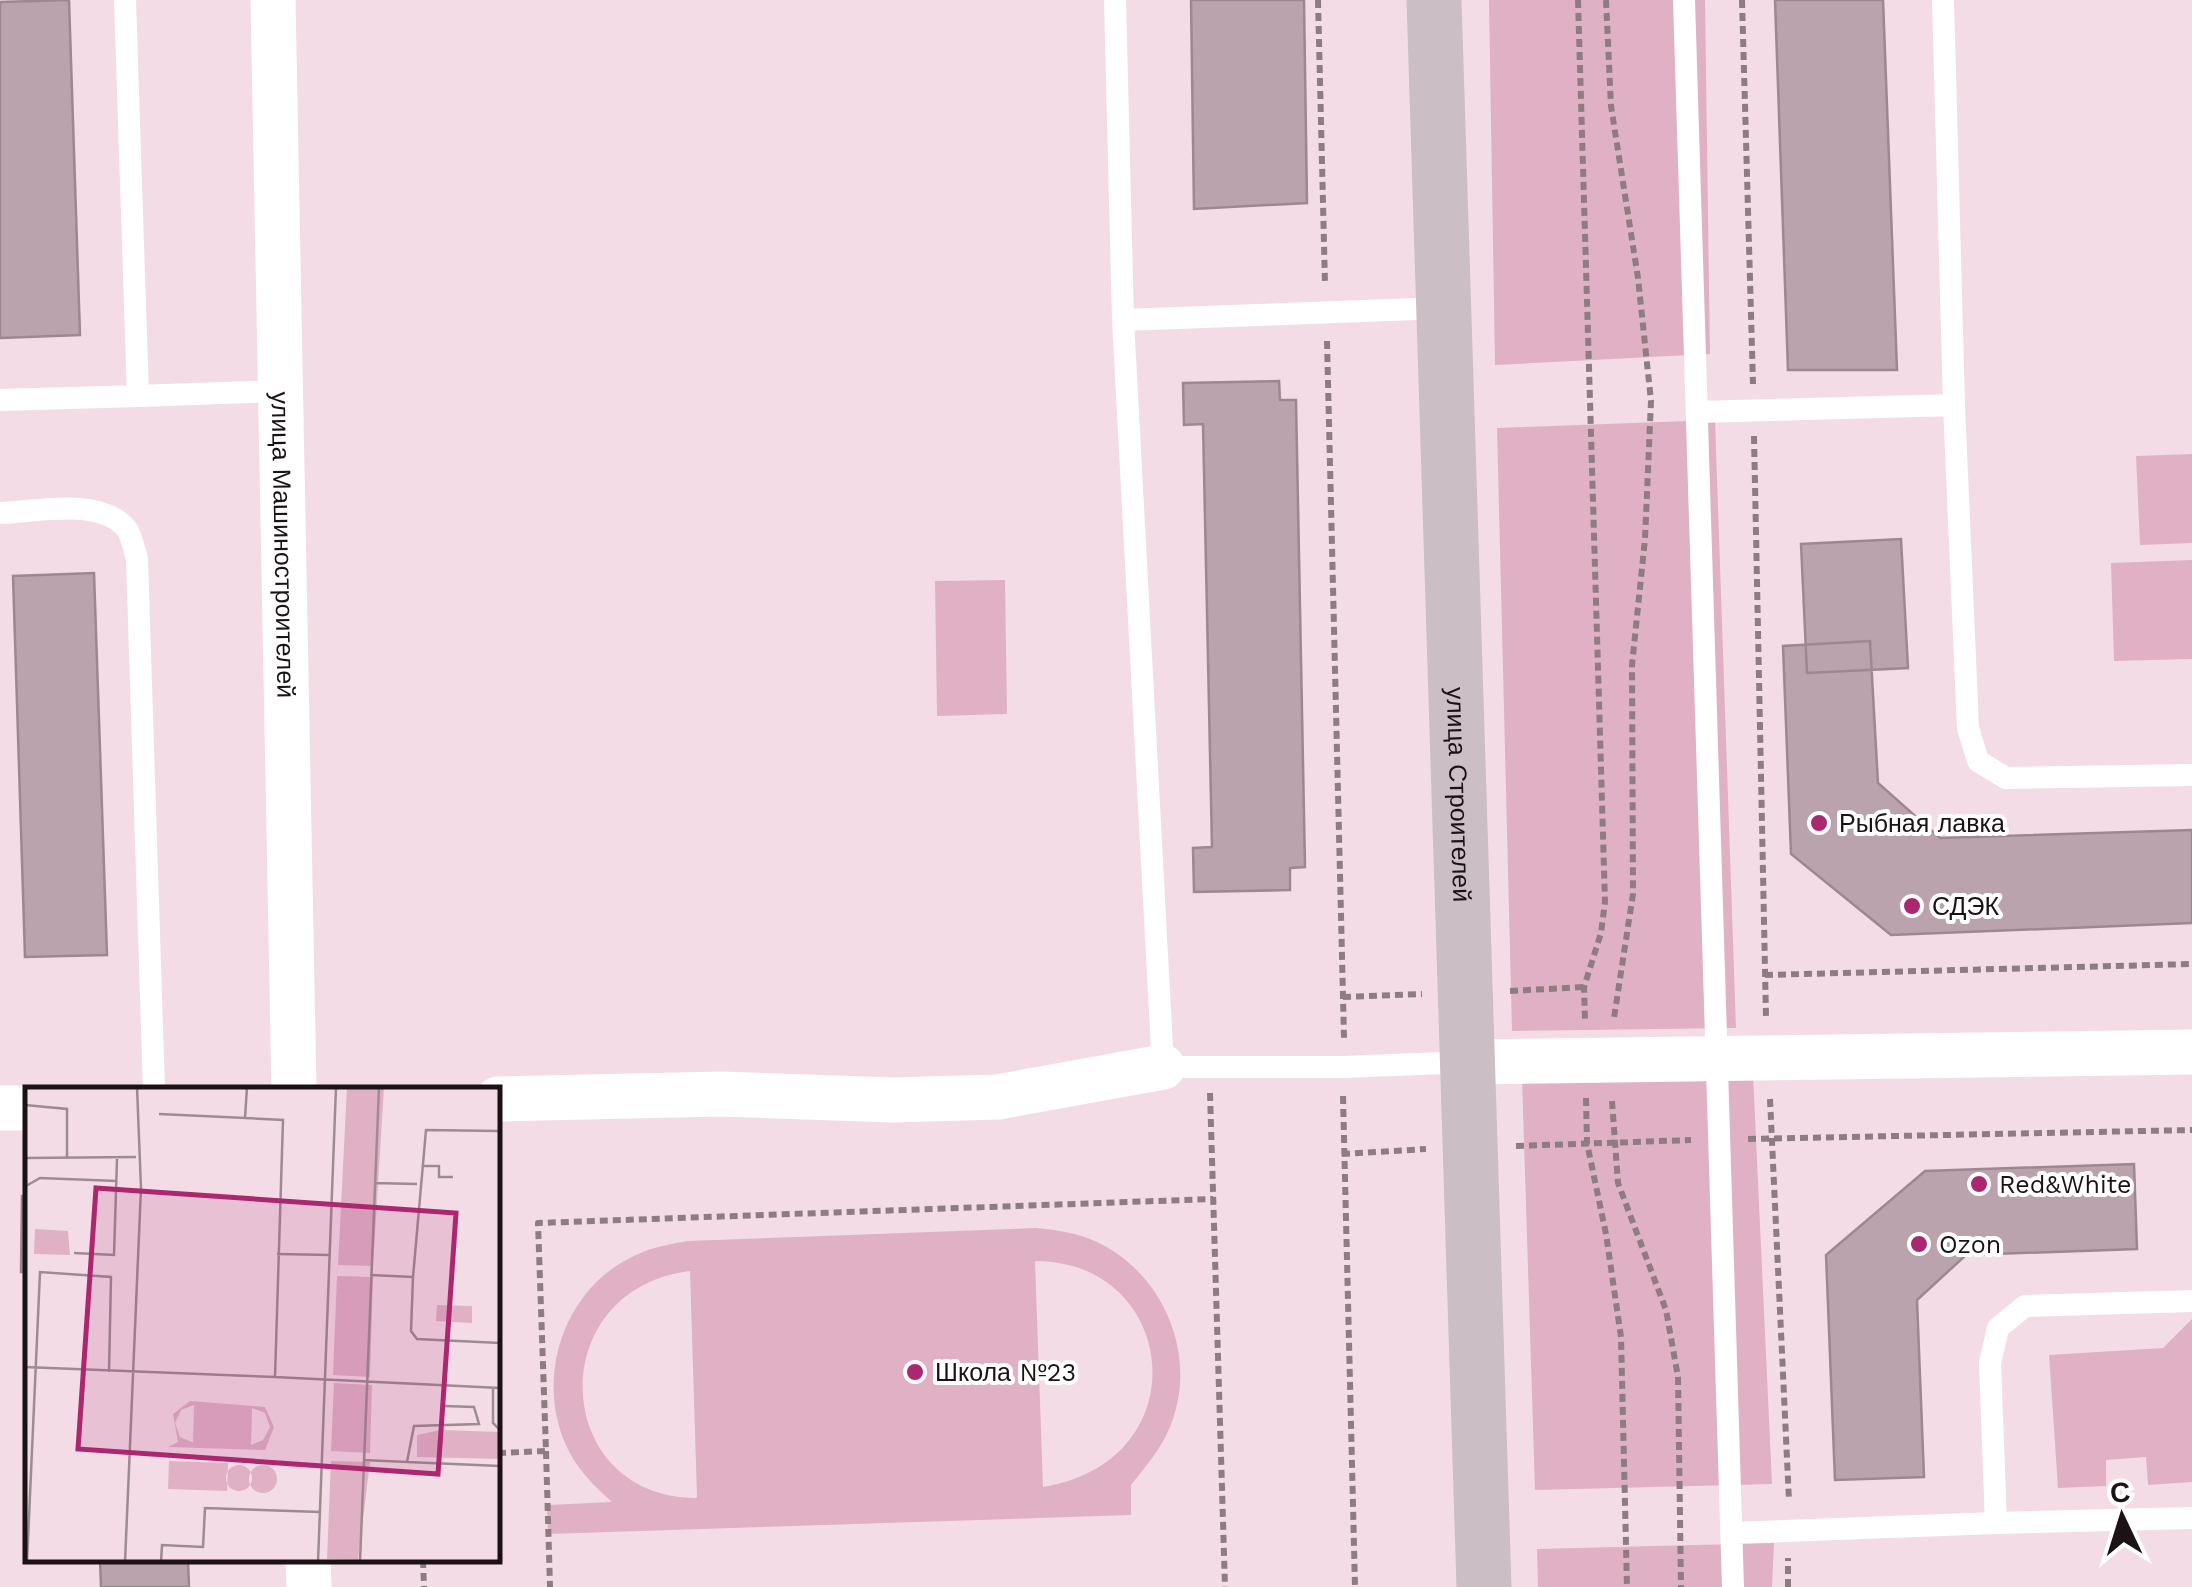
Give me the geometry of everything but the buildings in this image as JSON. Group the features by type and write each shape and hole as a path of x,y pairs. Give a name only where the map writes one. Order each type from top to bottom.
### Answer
{"street":[{"name":"улица Машиностроителей","path":"273,0 294,1087"},
{"name":"улица Строителей","path":"1434,0 1484,1587"},
{"path":"1468,1062 1600,1074 1718,1060 2192,1052"},
{"path":"500,1100 721,1094 894,1100 998,1098 1163,1067"},
{"path":"308,1562 309,1587"}],"lane":[{"path":"125,0 138,396"},
{"path":"1115,0 1123,320 1163,1067 1343,1068 1468,1062"},
{"path":"1684,0 1733,1587"},
{"path":"1943,0 1968,728 1978,761 2006,778 2192,775"},
{"path":"1123,320 1443,308"},
{"path":"0,400 280,391"},
{"path":"1698,412 1954,405"},
{"path":"0,513 88,510 111,515 129,532 137,559 154,1087"},
{"path":"1996,1523 1990,1363 1998,1328 2026,1306 2192,1301"},
{"path":"1731,1532 2192,1518"}],"path":[{"path":"1318,0 1355,1587"},
{"path":"1578,0 1604,902 1602,933 1584,987 1585,1024"},
{"path":"1606,0 1611,106 1638,278 1651,401 1632,665 1632,894 1587,1143 1606,1234 1621,1337 1627,1587"},
{"path":"1742,0 1766,1032"},
{"path":"1766,975 2192,964"},
{"path":"1508,991 1584,987"},
{"path":"1343,998 1424,994"},
{"path":"1209,1066 1225,1587"},
{"path":"1600,1074 1615,1142 1618,1182 1666,1310 1678,1377 1680,1587"},
{"path":"1769,1083 1789,1530 1788,1587"},
{"path":"1516,1146 2192,1130"},
{"path":"1342,1154 1428,1149"},
{"path":"550,1587 538,1223 1213,1199"},
{"path":"500,1452 546,1451"},
{"path":"423,1562 424,1587"}],"shaded area":[{"path":"1489,0 1705,0 1710,354 1495,365"},
{"path":"1715,420 1736,1028 1512,1031 1497,428"},
{"path":"2192,454 2192,543 2140,545 2136,456"},
{"path":"2192,560 2192,659 2114,661 2111,563"},
{"path":"1005,580 1007,714 937,716 935,581"},
{"path":"1753,1074 1772,1484 1535,1490 1522,1078"},
{"path":"1036,1228 1090,1239 1115,1252 1155,1292 1177,1344 1180,1371 1170,1427 1131,1485 1131,1515 548,1534 547,1505 612,1502 574,1460 557,1416 554,1388 563,1334 591,1288 612,1269 649,1250 688,1241","holes":["1035,1261 1083,1270 1119,1293 1142,1326 1152,1364 1148,1404 1129,1441 1094,1470 1043,1487","690,1271 697,1497 696,1498 648,1489 613,1465 591,1430 583,1391 588,1350 608,1314 642,1286"]},
{"path":"2192,1319 2192,1482 2148,1485 2146,1457 2106,1460 2106,1486 2058,1488 2049,1355 2163,1348"},
{"path":"1774,1543 1772,1587 1538,1587 1537,1549"}],"place":[{"name":"Рыбная лавка","path":"1819,823"},
{"name":"СДЭК","path":"1912,906"},
{"name":"Red&White","path":"1979,1184"},
{"name":"Ozon","path":"1919,1244"},
{"name":"Школа №23","path":"915,1372"}]}
